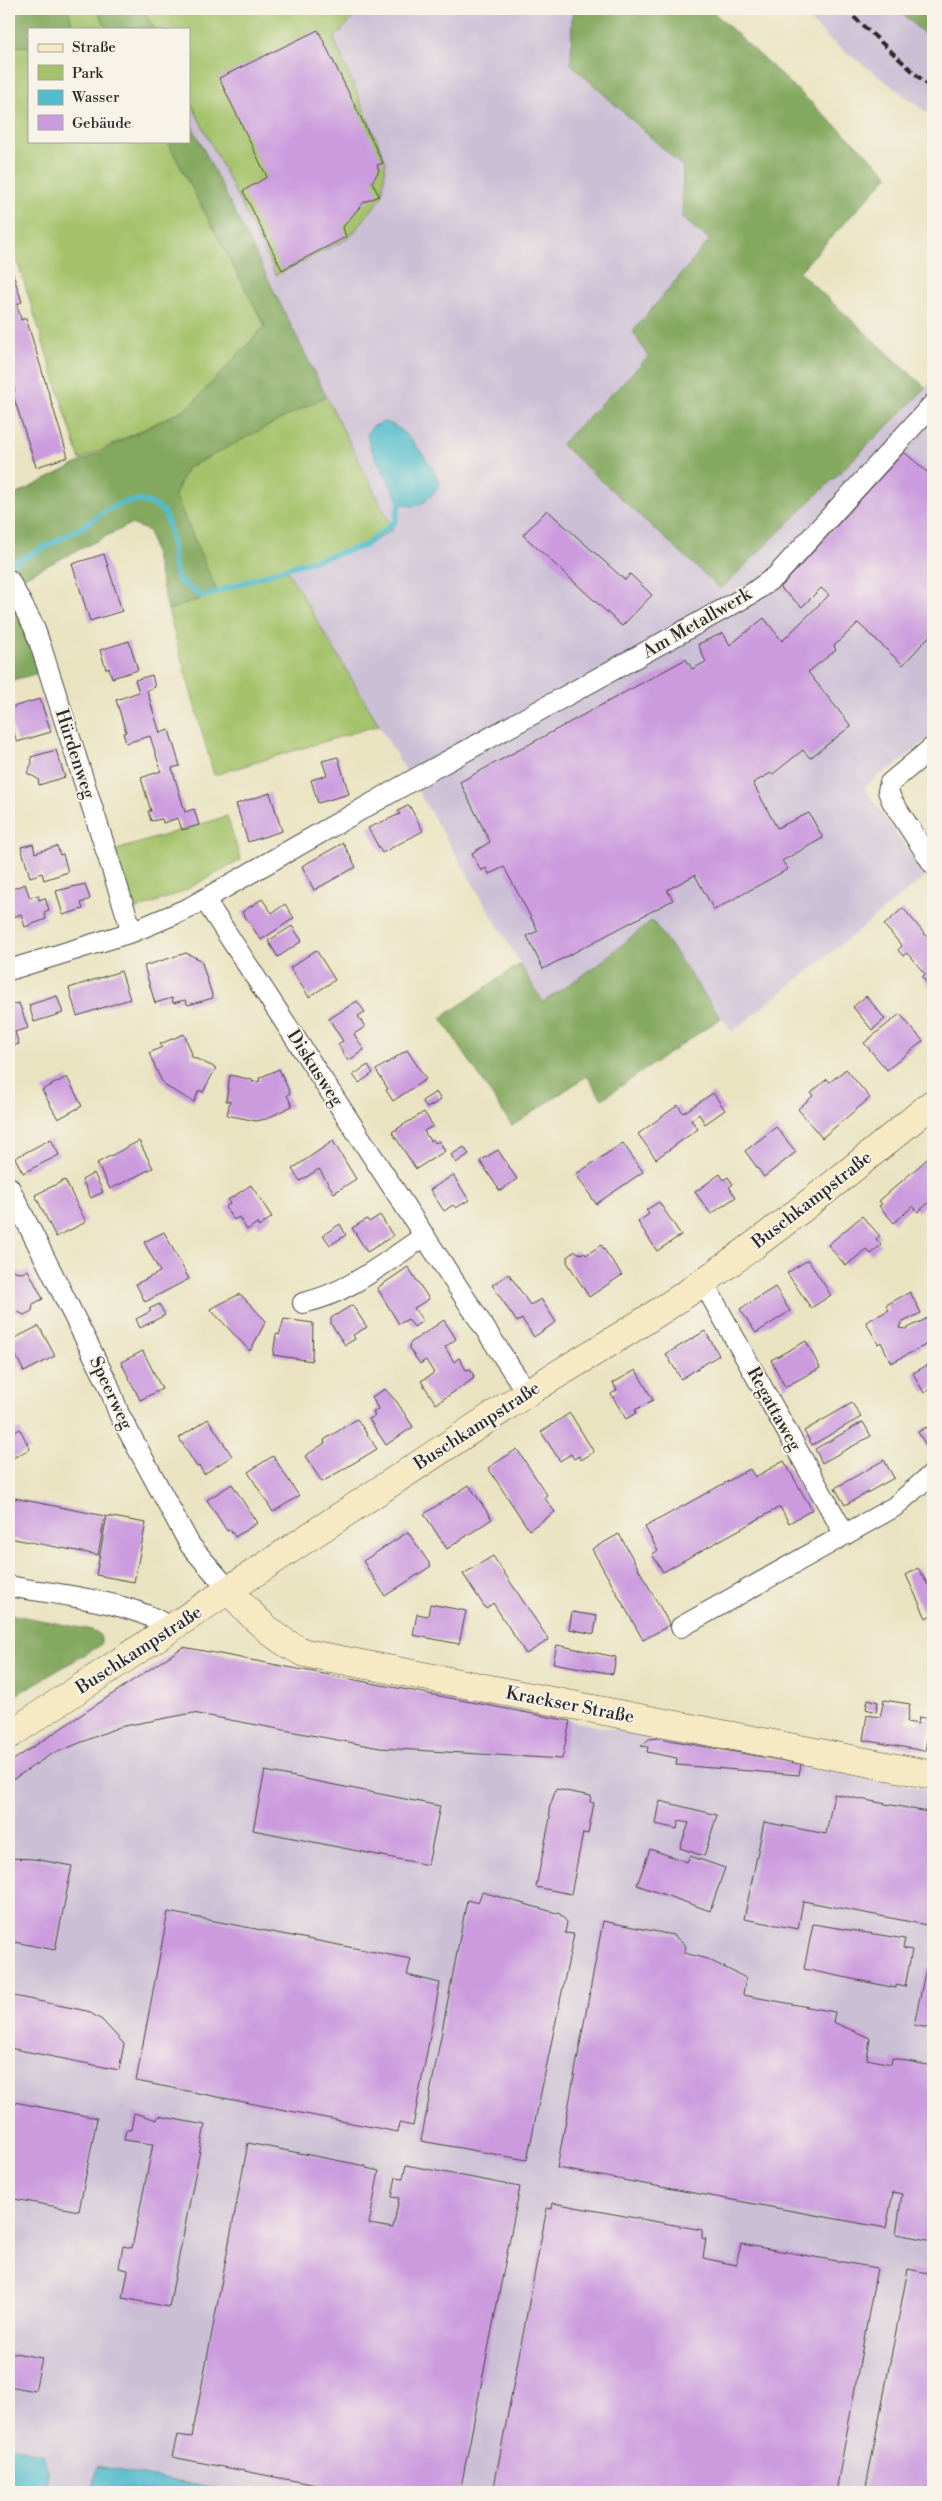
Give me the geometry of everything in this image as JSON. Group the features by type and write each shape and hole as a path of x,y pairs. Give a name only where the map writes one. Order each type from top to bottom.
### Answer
{"main road":[{"name":"Buschkampstraße","path":"9,1735 172,1629 526,1393 581,1362 703,1282 828,1189 933,1103"},
{"name":"Krackser Straße","path":"229,1590 256,1621 274,1636 287,1646 305,1653 933,1775"}],"street":[{"name":"Am Metallwerk","path":"205,900 413,780 716,614 776,576 933,404"},
{"name":"Hürdenweg","path":"9,580 34,627 41,647 132,932"},
{"path":"933,747 890,783 888,791 892,801 933,864"},
{"path":"9,970 132,932 174,916 205,900"},
{"name":"Diskusweg","path":"205,900 526,1393"},
{"name":"Speerweg","path":"9,1187 108,1384 119,1414 183,1534 197,1555 229,1590"},
{"path":"304,1303 332,1295 349,1286 425,1236"},
{"name":"Regattaweg","path":"703,1282 846,1535"},
{"path":"681,1627 894,1507 933,1473"},
{"path":"9,1586 132,1609 152,1615 172,1629"}],"shaded area":[{"path":"143,9 710,9 889,175 799,272 925,387 933,380 933,734 891,769 889,768 864,787 926,876 732,1032 652,920 596,966 543,1002 287,570 365,547 392,528 190,122 190,28 153,28"},
{"path":"797,9 897,9 933,42 933,117 829,39"},
{"path":"183,1647 933,1790 933,2492 9,2492 9,1761"}],"green space":[{"path":"9,9 68,9 73,28 28,28 28,47 9,45"},
{"path":"68,9 97,9 106,28 73,28"},
{"path":"97,9 143,9 153,28 106,28"},
{"path":"143,9 361,9 334,39 386,162 382,197 349,238 276,275 190,101 190,28 153,28"},
{"path":"579,9 710,9 889,175 799,272 926,388 721,589 561,444 648,357 633,331 710,240 682,218 683,167 571,64 572,14"},
{"path":"897,9 922,9 933,19 933,42"},
{"path":"9,45 28,47 28,142 168,142 265,326 189,407 80,460 9,234"},
{"path":"190,122 326,396 186,469 175,495 218,593 168,610 149,531 131,524 18,580 9,562 9,498 189,407 265,326 168,142 190,142"},
{"path":"326,396 393,529 365,547 287,570 379,725 214,775 168,610 217,593 175,495 186,468"},
{"path":"9,587 43,672 9,681"},
{"path":"227,816 241,860 180,893 132,911 113,851"},
{"path":"652,920 721,1018 602,1099 587,1076 512,1126 441,1018 520,964 543,1002 596,966"},
{"path":"9,1614 92,1630 100,1636 101,1645 9,1699"}],"water":[{"path":"383,422 391,424 408,437 424,455 440,482 429,498 418,505 406,505 400,502 370,447 367,434 372,427"},
{"path":"9,2445 43,2455 48,2472 45,2492 9,2492"},
{"path":"97,2466 231,2492 93,2492"}],"building":[{"path":"318,30 383,163 377,165 379,171 372,182 379,196 364,202 343,227 346,237 282,270 243,191 267,177 219,78"},
{"path":"9,262 22,302 17,304 21,320 26,318 68,457 36,467 12,392 15,391 9,371"},
{"path":"904,452 933,477 933,632 903,665 858,623 834,646 836,650 808,672 851,726 810,758 803,750 773,774 771,773 753,783 777,828 809,813 823,838 782,861 788,869 714,910 695,875 667,890 673,900 543,969 527,936 538,931 504,867 489,874 486,868 481,871 472,853 490,842 460,782 686,659 692,669 706,662 698,644 723,633 730,645 764,618 782,641 829,595 821,588 802,607 780,588"},
{"path":"547,510 625,580 630,574 652,595 622,626 523,535"},
{"path":"104,554 122,611 90,621 72,564"},
{"path":"129,641 138,670 112,678 109,668 106,669 100,650"},
{"path":"152,675 155,687 147,690 153,711 160,733 169,730 180,766 172,768 185,812 194,809 199,825 182,830 178,818 163,823 162,819 151,821 148,811 151,811 141,778 161,771 150,736 126,743 123,733 126,732 116,700 139,692 135,680"},
{"path":"40,699 51,732 17,742 9,717 9,708"},
{"path":"56,750 65,777 39,785 38,779 27,773 32,763 31,757"},
{"path":"338,757 349,794 318,803 311,780 327,775 322,761"},
{"path":"270,793 282,831 248,842 236,804"},
{"path":"409,805 423,831 382,853 368,828 400,814 398,811"},
{"path":"343,843 356,867 314,890 302,866"},
{"path":"33,844 35,853 57,846 60,855 63,854 68,872 44,880 42,873 30,877 21,847"},
{"path":"25,884 30,898 38,895 39,900 45,898 49,910 44,912 46,919 25,927 21,914 14,917 10,904 12,903 9,890"},
{"path":"85,884 90,899 81,903 83,909 63,915 56,891"},
{"path":"262,899 272,913 285,904 294,918 261,940 242,912"},
{"path":"903,908 933,944 933,990 922,977 925,974 907,953 903,956 898,950 902,946 884,925"},
{"path":"292,926 302,941 278,957 268,941"},
{"path":"316,950 335,980 309,997 290,968"},
{"path":"186,953 201,960 213,998 188,1005 185,1000 173,1003 172,998 155,1003 144,966"},
{"path":"121,971 130,999 77,1016 69,988"},
{"path":"57,996 63,1013 34,1022 29,1005"},
{"path":"866,996 885,1019 872,1030 853,1007"},
{"path":"357,1001 365,1012 358,1016 365,1027 354,1034 364,1050 348,1061 338,1044 343,1041 329,1019"},
{"path":"19,1003 28,1028 15,1032 19,1044 9,1047 9,1006"},
{"path":"900,1014 923,1041 887,1070 864,1043"},
{"path":"184,1034 192,1054 190,1056 216,1068 203,1092 199,1090 194,1102 167,1087 161,1080 149,1053 162,1047 160,1044"},
{"path":"407,1050 426,1079 393,1101 376,1070"},
{"path":"368,1065 373,1073 359,1083 353,1075"},
{"path":"279,1069 290,1093 287,1095 292,1106 266,1119 256,1121 227,1115 230,1101 226,1101 230,1075 253,1080 252,1082 260,1081 259,1078"},
{"path":"846,1069 870,1098 822,1138 798,1109 813,1096 811,1093 827,1079 830,1082"},
{"path":"67,1077 82,1106 58,1119 42,1090"},
{"path":"436,1092 441,1100 427,1108 422,1101"},
{"path":"713,1093 725,1110 705,1124 699,1114 691,1120 698,1129 656,1159 638,1134 678,1105 683,1113"},
{"path":"424,1112 433,1126 424,1131 430,1141 433,1139 435,1143 439,1141 445,1151 416,1169 392,1132"},
{"path":"776,1127 796,1152 764,1177 745,1151"},
{"path":"51,1139 59,1155 23,1173 15,1158"},
{"path":"139,1141 153,1168 110,1189 97,1163"},
{"path":"333,1141 356,1179 334,1193 319,1169 300,1181 292,1169"},
{"path":"623,1143 643,1172 596,1204 576,1174"},
{"path":"464,1147 469,1154 456,1163 451,1155"},
{"path":"498,1150 517,1179 500,1191 480,1161"},
{"path":"933,1154 933,1199 918,1212 913,1206 894,1223 879,1206 882,1204 879,1201"},
{"path":"94,1173 103,1192 91,1198 82,1180"},
{"path":"720,1174 724,1180 728,1177 733,1184 729,1187 736,1197 711,1214 695,1192"},
{"path":"453,1175 469,1200 456,1208 453,1205 444,1211 430,1190"},
{"path":"65,1180 86,1222 56,1237 35,1195"},
{"path":"251,1185 272,1217 259,1227 257,1223 247,1230 239,1217 234,1220 225,1207 230,1204 228,1200"},
{"path":"659,1202 681,1235 657,1251 638,1222 649,1214 646,1210"},
{"path":"380,1215 393,1236 367,1252 352,1228 367,1219 369,1222"},
{"path":"862,1216 880,1236 876,1239 881,1245 871,1254 866,1249 846,1266 828,1245"},
{"path":"340,1224 346,1235 330,1245 323,1235"},
{"path":"164,1232 189,1279 145,1302 136,1284 160,1272 144,1242"},
{"path":"601,1245 622,1275 589,1297 567,1262 568,1256 575,1251 581,1254 584,1252 586,1255"},
{"path":"808,1260 831,1295 811,1308 787,1273"},
{"path":"408,1267 429,1299 414,1308 423,1321 414,1327 408,1319 399,1324 377,1288"},
{"path":"9,1269 22,1273 28,1270 43,1299 33,1304 32,1311 24,1315 18,1312 14,1313 9,1303"},
{"path":"509,1274 530,1305 541,1299 556,1322 534,1337 522,1319 517,1322 492,1285"},
{"path":"775,1287 790,1311 756,1333 740,1309"},
{"path":"910,1292 921,1313 901,1323 899,1328 906,1329 928,1318 933,1328 933,1341 891,1363 881,1342 878,1344 866,1322 889,1310 886,1305"},
{"path":"240,1294 266,1321 250,1351 210,1309"},
{"path":"159,1304 165,1315 140,1328 136,1319"},
{"path":"352,1305 367,1327 353,1335 355,1339 345,1345 331,1324 331,1318"},
{"path":"284,1319 313,1323 312,1361 273,1355 276,1334 279,1335"},
{"path":"444,1320 456,1339 445,1347 454,1362 459,1358 466,1370 470,1369 474,1376 473,1379 436,1404 421,1381 434,1373 426,1360 420,1364 409,1348 410,1343"},
{"path":"39,1326 55,1356 24,1372 9,1341"},
{"path":"705,1331 719,1355 681,1379 666,1354"},
{"path":"806,1341 820,1368 785,1387 771,1360"},
{"path":"143,1351 162,1389 140,1400 121,1362"},
{"path":"933,1362 933,1388 924,1393 913,1373"},
{"path":"636,1370 653,1400 635,1410 636,1413 626,1419 611,1394 617,1390 613,1383"},
{"path":"385,1389 397,1402 413,1427 386,1445 369,1419 375,1416 373,1412 378,1409 372,1397"},
{"path":"852,1403 861,1417 812,1445 804,1431"},
{"path":"570,1413 594,1452 581,1460 579,1456 574,1459 571,1454 560,1461 541,1432"},
{"path":"208,1419 232,1456 204,1474 199,1466 197,1467 179,1438"},
{"path":"357,1419 377,1449 322,1482 305,1456 325,1443 324,1440"},
{"path":"863,1422 871,1436 822,1463 815,1449"},
{"path":"926,1427 933,1440 933,1447 928,1449 918,1432"},
{"path":"20,1429 30,1449 9,1460 9,1435"},
{"path":"517,1449 547,1495 544,1497 555,1512 529,1530 488,1468"},
{"path":"273,1456 299,1496 273,1512 248,1472"},
{"path":"884,1460 894,1478 845,1505 835,1488"},
{"path":"784,1461 812,1510 789,1523 780,1507 663,1572 652,1554 658,1551 645,1527 750,1469 755,1477"},
{"path":"232,1484 257,1523 235,1537 230,1529 227,1531 207,1500"},
{"path":"469,1485 492,1519 447,1549 424,1514"},
{"path":"9,1497 105,1516 98,1555 9,1538"},
{"path":"107,1516 146,1523 134,1582 96,1575"},
{"path":"408,1532 431,1566 385,1596 363,1561"},
{"path":"619,1534 670,1625 643,1640 592,1549"},
{"path":"493,1556 549,1640 526,1654 493,1603 486,1609 463,1574"},
{"path":"918,1568 928,1585 933,1582 933,1614 926,1618 906,1575"},
{"path":"430,1604 466,1611 459,1644 413,1635 417,1614 428,1616"},
{"path":"572,1612 597,1616 594,1634 569,1629"},
{"path":"557,1645 616,1657 613,1674 553,1663"},
{"path":"183,1647 570,1721 562,1759 380,1748 193,1713 119,1727 50,1755 9,1782 9,1763"},
{"path":"868,1699 878,1702 876,1712 866,1709"},
{"path":"884,1700 910,1704 907,1722 918,1724 919,1717 931,1719 925,1751 863,1740 867,1715 880,1717"},
{"path":"658,1738 801,1764 799,1775 676,1765 677,1758 647,1752 648,1747 641,1746 649,1739"},
{"path":"265,1771 440,1806 428,1865 253,1830"},
{"path":"556,1789 591,1796 590,1802 594,1803 588,1834 583,1833 571,1894 536,1887 550,1818 549,1809"},
{"path":"834,1794 933,1813 932,1926 803,1901 798,1929 744,1919 764,1822 826,1834"},
{"path":"660,1801 717,1815 704,1856 680,1848 689,1823 679,1821 677,1829 656,1824"},
{"path":"650,1849 687,1862 690,1856 725,1868 710,1911 637,1885"},
{"path":"9,1858 34,1859 72,1866 55,1950 9,1941"},
{"path":"482,1892 560,1914 567,1922 565,1933 574,1934 527,2160 421,2141 467,1900 478,1903"},
{"path":"168,1912 411,1959 407,1975 440,1983 413,2126 399,2123 398,2132 136,2081"},
{"path":"603,1921 673,1935 686,1946 684,1953 707,1959 746,1978 743,1995 835,2012 833,2022 870,2038 867,2059 891,2064 892,2058 933,2066 933,2241 896,2234 902,2194 893,2192 886,2228 557,2168"},
{"path":"813,1924 905,1939 903,1948 912,1950 905,1987 896,1985 896,1988 804,1969"},
{"path":"926,1968 933,1970 933,2029 914,2025"},
{"path":"9,1995 87,2011 102,2020 124,2044 119,2070 9,2048"},
{"path":"9,2101 97,2118 79,2211 9,2198"},
{"path":"134,2113 157,2120 158,2116 205,2125 169,2307 123,2298 128,2270 119,2268 123,2246 132,2248 153,2144 124,2140 126,2130 131,2130"},
{"path":"248,2143 366,2166 366,2168 379,2171 369,2224 393,2228 399,2198 392,2197 396,2177 403,2178 406,2165 520,2187 460,2492 352,2492 172,2457 177,2435 192,2437"},
{"path":"553,2203 702,2230 702,2238 706,2239 703,2258 736,2265 741,2244 877,2268 836,2492 493,2492 547,2208 552,2209"},
{"path":"908,2269 933,2274 933,2492 865,2492"},
{"path":"9,2352 42,2358 35,2391 9,2386"}],"waterway":[{"path":"9,565 77,530 120,504 142,501 155,506 163,512 170,534 177,579 202,597 286,568 364,546 395,522 400,502"}],"railway":[{"path":"845,9 933,90"}]}
